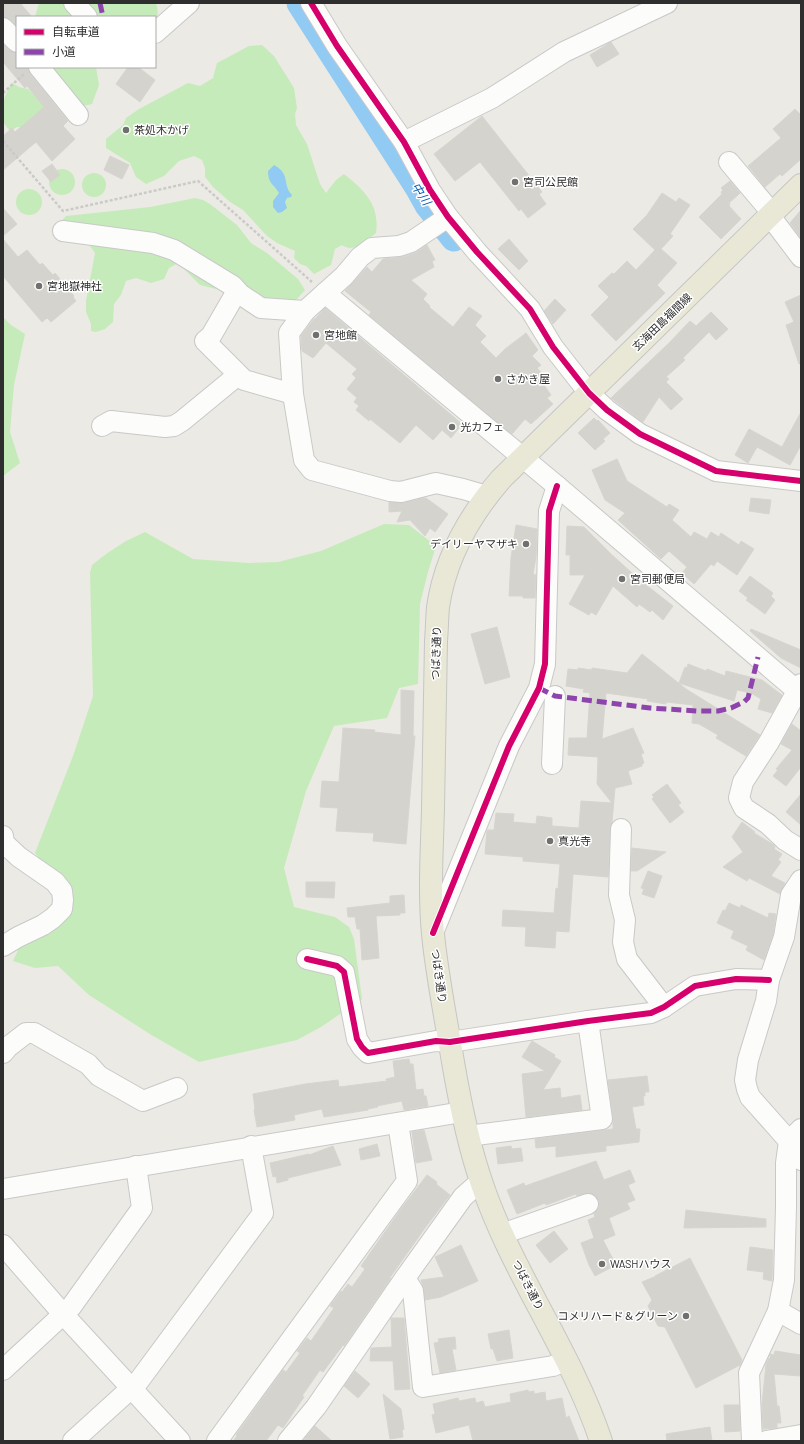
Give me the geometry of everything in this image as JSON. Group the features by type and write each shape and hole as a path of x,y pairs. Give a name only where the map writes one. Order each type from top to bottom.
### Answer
{"main road":[{"name":"玄海田島福間線","path":"522,458 801,185"},
{"name":"つばき通り","path":"522,458 501,479 475,512 457,545 444,579 438,607 431,870 433,933 440,985 462,1112 481,1181 502,1234 567,1360 593,1417 601,1441"}],"street":[{"path":"74,3 86,16"},
{"path":"156,32 189,3"},
{"path":"310,3 337,46 404,142 430,190 448,217 477,252 530,308 553,347 589,393 606,410 640,434 716,471 798,474"},
{"path":"404,142 492,98 564,52 667,3"},
{"path":"3,28 16,41"},
{"path":"40,68 78,115"},
{"path":"729,162 771,214 801,257"},
{"path":"448,217 411,242 399,246 372,248 360,257 344,276 305,312 289,333 293,394 304,460 312,470 390,491 401,492 436,484 463,489 487,496"},
{"path":"63,231 153,243 174,250 233,286 237,291 261,308 305,312"},
{"path":"237,291 211,336 205,341 244,380 293,394"},
{"path":"325,293 800,689 769,742 743,782 739,798 744,808 768,824 785,840 801,850"},
{"path":"102,426 111,421 174,426 238,375"},
{"path":"552,764 545,664 549,511 557,486"},
{"path":"433,933 509,746 547,692"},
{"path":"621,829 619,895 625,920 623,942 627,959 664,1007"},
{"path":"3,836 4,843 19,857 55,882 62,891 63,900 62,909 53,918 43,925 18,936 3,946"},
{"path":"801,880 792,895 784,937 769,980 766,1000 748,1060 745,1080 750,1097 795,1135 801,1160"},
{"path":"307,959 337,966 344,972 357,1039 368,1053 436,1041 450,1042 651,1013 664,1007 695,986 736,979 769,980"},
{"path":"468,1136 602,1119 588,1021"},
{"path":"3,1053 8,1047 26,1033 34,1033 88,1064 99,1076 143,1102 177,1088"},
{"path":"3,1188 462,1112"},
{"path":"217,1441 408,1181 398,1123"},
{"path":"752,1441 749,1373 778,1311 784,1280 786,1163 795,1135"},
{"path":"73,1441 143,1376 263,1213 251,1146"},
{"path":"3,1370 71,1307 142,1208 136,1166"},
{"path":"288,1441 316,1407 463,1197 481,1181"},
{"path":"502,1234 588,1204"},
{"path":"3,1245 63,1314 180,1441"},
{"path":"405,1278 413,1291 423,1387 553,1366 567,1360"},
{"path":"778,1311 801,1324"},
{"path":"766,1441 801,1435"}],"path":[{"path":"3,93 22,76"},
{"path":"3,141 63,211 198,181 325,293"}],"green space":[{"path":"39,3 156,3 158,10 156,21 156,16 35,16"},
{"path":"262,45 274,56 294,88 297,108 295,114 296,125 307,144 320,184 326,193 336,180 344,174 358,186 369,199 376,214 376,233 356,247 351,248 342,245 335,249 331,265 314,274 306,266 300,264 294,258 295,251 277,243 267,236 243,210 230,202 213,187 205,177 205,168 202,160 194,156 179,161 164,176 146,184 136,177 130,163 106,148 106,139 123,125 126,118 139,109 188,83 200,86 213,78 217,63 249,46"},
{"path":"36,68 96,68 99,85 92,104 79,107"},
{"path":"12,83 19,87 28,89 49,110 23,127 17,127 10,131 3,122 3,111 5,98"},
{"path":"62,169 71,173 75,182 71,191 62,195 53,191 49,182 53,173"},
{"path":"94,173 102,177 106,185 102,193 94,197 86,193 82,185 86,177"},
{"path":"29,189 38,193 42,202 38,211 29,215 20,211 16,202 20,193"},
{"path":"195,198 210,204 237,225 251,243 267,253 298,279 305,290 291,303 269,303 226,289 216,289 200,285 178,263 169,268 164,279 151,283 136,278 126,281 121,295 114,304 113,322 105,329 96,332 91,331 91,324 86,312 86,301 95,253 87,242 61,221 66,216 150,207"},
{"path":"3,317 11,325 25,334 14,385 10,432 20,463 3,476"},
{"path":"384,524 409,525 436,546 420,604 418,684 399,688 387,718 334,726 306,791 284,868 294,907 335,917 349,927 354,939 362,999 321,1027 297,1040 199,1062 153,1036 89,995 58,966 35,968 13,961 24,937 72,898 35,853 73,756 93,696 90,573 92,565 126,541 145,532 193,559 249,563 278,562 321,551"}],"water":[{"path":"274,165 283,172 287,187 292,195 291,197 287,198 285,202 287,208 278,213 273,207 273,201 279,193 270,181 268,175 268,171"}],"building":[{"path":"3,3 20,3 31,16 16,16 16,25 11,20 3,17"},
{"path":"611,42 619,54 597,67 590,55"},
{"path":"3,44 9,50 16,53 16,68 28,68 30,74 68,121 63,126 75,139 52,161 36,142 3,170 3,136 12,128 15,132 44,107 27,86 25,88 3,62"},
{"path":"127,68 139,68 155,80 140,102 116,84"},
{"path":"795,109 801,115 801,159 782,176 780,174 765,187 748,166 781,138 773,129"},
{"path":"482,116 542,192 539,194 546,204 528,218 521,209 519,211 480,162 455,181 434,154"},
{"path":"110,156 129,165 122,179 104,170"},
{"path":"52,164 60,175 51,182 42,171"},
{"path":"730,181 740,193 729,203 729,206 741,219 721,239 699,217 722,194 721,192 723,190 721,188"},
{"path":"662,193 676,202 679,198 690,205 670,234 673,236 661,249 677,263 657,285 665,293 616,341 591,315 609,297 598,286 612,273 614,274 627,261 636,270 655,250 633,229 647,215"},
{"path":"3,208 17,224 3,236"},
{"path":"801,210 801,238 790,223"},
{"name":"宮地嶽神社","path":"3,239 18,257 27,250 40,265 42,263 53,275 55,273 74,296 73,297 76,301 51,322 47,318 42,322 3,276"},
{"path":"509,239 528,261 519,270 498,249"},
{"path":"427,245 435,260 432,261 434,267 411,280 427,294 423,299 430,306 429,307 453,327 469,307 482,316 475,325 486,336 480,342 496,358 526,333 538,350 532,356 541,365 537,368 546,378 545,379 547,381 544,385 551,395 547,398 553,404 531,424 525,419 512,434 369,315 371,312 345,291 367,267 372,272 383,259 403,257 415,253"},
{"path":"801,295 801,364 799,364 786,325 794,322 785,302"},
{"path":"555,299 566,310 553,324 544,311"},
{"path":"325,308 462,424 451,438 442,430 433,440 416,425 400,443 370,419 369,421 356,410 359,406 354,402 357,398 347,389 356,378 352,374 357,369 326,343 313,358 302,351 301,336"},
{"path":"711,312 728,329 716,340 709,332 683,358 685,360 666,377 669,379 666,382 683,399 671,410 659,397 643,422 611,398 690,321 696,326"},
{"path":"801,412 801,445 790,465 757,447 748,463 735,455 749,429 782,447"},
{"path":"594,418 597,421 598,420 610,433 603,439 605,441 595,450 578,433"},
{"path":"617,459 627,481 667,507 669,504 679,510 672,520 691,537 694,532 707,539 711,532 719,537 721,533 739,545 741,541 754,549 737,575 717,561 714,566 711,564 694,584 682,573 687,567 669,551 661,559 618,520 625,513 605,500 592,470"},
{"path":"426,498 448,514 435,532 430,528 425,536 410,520 397,522 402,511 389,512 389,502 404,503"},
{"path":"751,498 771,500 769,514 749,511"},
{"path":"516,525 537,529 536,557 533,574 536,575 535,598 509,596 511,558"},
{"path":"567,526 584,527 641,581 673,606 663,620 652,610 650,612 639,604 637,607 613,586 596,615 591,612 589,615 569,604 585,575 570,575 570,555 566,555"},
{"path":"750,576 773,593 771,596 775,600 765,614 746,600 748,598 739,591"},
{"path":"497,627 510,677 485,684 471,634"},
{"path":"751,629 801,650 801,668 781,658 750,631"},
{"path":"642,654 686,689 760,735 746,756 716,738 718,735 699,724 692,723 693,705 666,702 666,704 647,701 648,699 606,693 602,739 633,728 644,753 641,754 644,763 642,766 628,771 632,784 615,788 610,829 608,877 573,874 569,932 556,931 555,948 525,946 526,927 502,926 503,910 554,913 560,864 523,861 523,857 485,854 487,830 494,830 496,813 514,814 513,822 536,824 537,816 552,818 552,826 579,828 581,801 612,803 597,784 598,757 568,755 569,738 587,738 590,693 583,692 584,689 566,686 568,669 578,670 578,668 592,670 592,668 627,673"},
{"path":"688,664 725,676 726,671 762,680 782,695 772,713 758,709 761,699 751,693 737,690 734,701 679,683 685,667 687,668"},
{"path":"401,690 414,691 413,736 415,736 406,844 373,841 374,833 336,831 338,808 320,807 322,781 339,782 343,728 375,730 374,732 401,735"},
{"path":"792,724 801,731 801,767 786,786 773,776 778,770 776,769 792,750 781,744"},
{"path":"667,784 681,803 678,805 684,812 670,823 652,799 654,797 652,795"},
{"path":"801,794 801,825 786,812"},
{"path":"742,822 755,832 754,833 774,845 774,849 782,854 778,860 781,862 771,876 785,883 780,894 749,878 747,881 723,867 743,852 732,837"},
{"path":"632,848 666,852 637,871 631,871"},
{"path":"648,871 662,876 654,898 642,894 644,889 641,888"},
{"path":"306,882 335,882 334,898 306,897"},
{"path":"404,895 405,913 400,913 400,915 376,916 379,958 362,960 360,929 357,929 355,917 348,917 347,908 390,903 390,896"},
{"path":"729,903 740,908 741,905 768,918 769,913 776,914 773,934 764,960 746,950 748,946 731,938 734,931 717,923 723,910 725,911"},
{"path":"532,1041 555,1055 554,1057 561,1061 543,1090 560,1088 561,1098 580,1095 582,1110 526,1117 522,1074 545,1071 522,1057"},
{"path":"409,1059 410,1064 413,1064 416,1090 423,1089 428,1106 404,1110 402,1101 377,1106 378,1107 368,1110 324,1117 322,1109 294,1115 295,1120 257,1127 253,1094 305,1084 338,1080 339,1087 387,1081 386,1079 395,1077 393,1061"},
{"path":"647,1076 649,1092 645,1092 645,1096 643,1096 644,1105 632,1107 636,1129 640,1129 639,1142 606,1146 606,1151 556,1157 556,1146 536,1148 535,1139 613,1129 613,1117 608,1080"},
{"path":"424,1130 432,1160 416,1163 412,1132"},
{"path":"377,1144 380,1156 361,1160 359,1149"},
{"path":"333,1146 341,1165 288,1178 288,1180 277,1183 276,1176 273,1177 270,1163 309,1155"},
{"path":"511,1146 512,1149 521,1148 523,1161 498,1164 496,1148"},
{"path":"596,1161 604,1180 630,1170 635,1182 628,1185 635,1200 627,1203 630,1209 609,1218 615,1235 603,1240 616,1265 595,1276 589,1265 581,1243 594,1238 588,1220 595,1217 594,1214 599,1207 599,1201 596,1196 590,1193 577,1196 576,1194 546,1205 545,1203 517,1214 507,1190 524,1183 525,1186"},
{"path":"427,1175 437,1182 436,1184 450,1195 389,1279 391,1278 344,1346 343,1345 323,1372 320,1370 283,1428 278,1425 266,1441 233,1441 283,1370 286,1372 300,1353 297,1351 307,1338 311,1341 334,1308 330,1306 341,1291 342,1292 348,1284 352,1287 365,1269 361,1266"},
{"path":"686,1210 766,1219 766,1227 684,1228"},
{"path":"554,1231 568,1249 550,1263 536,1245"},
{"path":"461,1245 478,1281 441,1297 425,1300 421,1280 444,1277 435,1257"},
{"path":"750,1247 773,1250 772,1281 763,1279 764,1272 747,1270"},
{"name":"コメリハード＆グリーン","path":"690,1258 742,1360 740,1365 696,1388 665,1327 658,1326 648,1306 652,1300 642,1282 654,1277 654,1279 655,1276"},
{"path":"391,1318 404,1318 410,1389 395,1390 393,1361 370,1361 371,1348 392,1347"},
{"path":"509,1330 513,1358 497,1361 493,1349 491,1349 488,1334"},
{"path":"455,1337 456,1349 452,1349 456,1370 440,1373 434,1343 439,1342 438,1339"},
{"path":"775,1351 801,1355 801,1376 774,1374 777,1406 779,1406 781,1423 777,1423 777,1428 763,1429 762,1404 766,1364 769,1358 770,1359 770,1354 774,1355"},
{"path":"355,1371 370,1384 358,1398 344,1386"},
{"path":"528,1390 529,1392 534,1391 534,1394 545,1392 546,1401 562,1398 566,1418 569,1416 579,1441 473,1441 469,1425 436,1433 432,1415 435,1414 433,1404 458,1398 459,1401 475,1398 476,1403 483,1401 485,1407 511,1402 510,1394"},
{"path":"383,1394 401,1409 404,1429 402,1430 403,1437 390,1439"},
{"path":"724,1405 739,1405 740,1431 725,1432"},
{"path":"315,1426 332,1441 303,1441"},
{"path":"710,1427 712,1441 667,1441 666,1434"}],"waterway":[{"name":"中川","path":"300,3 428,205 454,238"}],"marked path":[{"path":"100,3 103,16"},
{"path":"539,688 555,696 650,708 718,711 731,708 744,702 748,698 758,657"}],"cycle path":[{"path":"311,3 337,46 404,142 430,190 448,217 477,252 530,309 553,347 589,393 607,410 640,434 716,471 801,481"},
{"path":"433,933 509,746 539,688 545,664 549,511 557,486"},
{"path":"307,959 337,966 344,972 357,1039 368,1053 436,1041 450,1042 651,1013 664,1007 695,986 736,979 769,980"}],"place":[{"name":"茶処木かげ","path":"126,130"},
{"name":"宮司公民館","path":"515,182"},
{"name":"宮地嶽神社","path":"39,286"},
{"name":"宮地館","path":"316,335"},
{"name":"さかき屋","path":"498,379"},
{"name":"光カフェ","path":"452,427"},
{"name":"デイリーヤマザキ","path":"526,544"},
{"name":"宮司郵便局","path":"622,579"},
{"name":"真光寺","path":"550,841"},
{"name":"WASHハウス","path":"602,1264"},
{"name":"コメリハード＆グリーン","path":"686,1316"}]}
